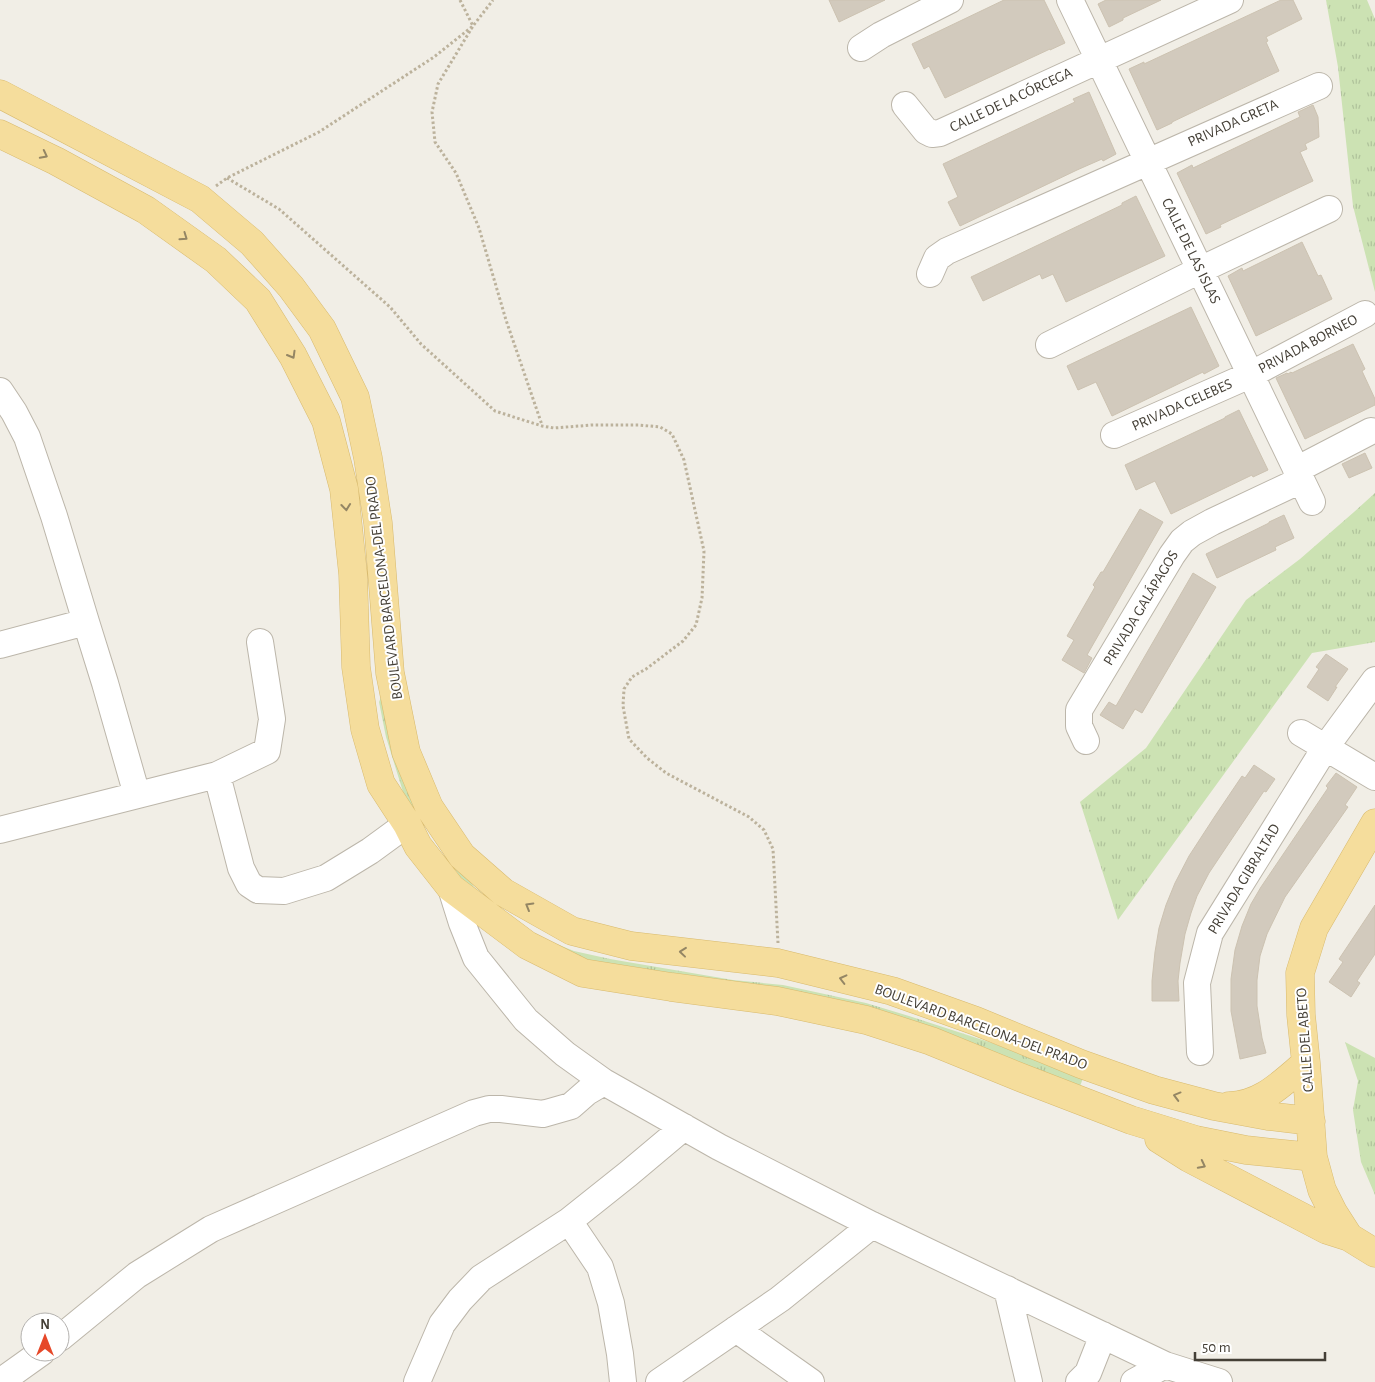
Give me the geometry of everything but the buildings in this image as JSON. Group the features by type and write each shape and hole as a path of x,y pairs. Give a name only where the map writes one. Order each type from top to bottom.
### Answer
{"main road":[{"name":"BOULEVARD BARCELONA-DEL PRADO","path":"0,94 200,199 252,243 291,287 322,329 355,397 368,458 378,523 390,672 406,752 429,807 462,856 503,892 572,931 631,946 778,963 892,991 976,1021 1081,1064 1154,1090 1214,1106 1268,1116 1311,1121"},
{"name":"BOULEVARD BARCELONA-DEL PRADO","path":"0,134 146,210 216,260 258,300 293,356 326,421 344,489 352,574 356,667 365,729 381,784 407,824 418,846 451,888 527,945 583,973 778,1001 866,1020 931,1041 1131,1120 1196,1140 1238,1149 1313,1157"},
{"path":"356,667 390,672"},
{"name":"CALLE DEL ABETO","path":"1375,824 1314,928 1300,973 1301,1015 1313,1157 1322,1190 1349,1237 1375,1253"},
{"path":"1214,1106 1242,1106 1257,1100 1276,1088 1306,1063"},
{"path":"1131,1120 1189,1158 1327,1230 1349,1237"}],"street":[{"path":"861,48 950,0"},
{"name":"CALLE DE LAS ISLAS","path":"1070,0 1303,484"},
{"name":"CALLE DE LA CÓRCEGA","path":"905,105 926,131 932,134 940,133 1230,0"},
{"name":"PRIVADA GRETA","path":"930,274 937,258 946,251 1319,86"},
{"path":"1048,345 1329,209"},
{"name":"PRIVADA BORNEO","path":"1250,375 1365,314"},
{"name":"PRIVADA CELEBES","path":"1114,435 1250,375"},
{"path":"0,391 27,437 54,516 137,795"},
{"name":"PRIVADA GALÁPAGOS","path":"1086,741 1078,726 1080,710 1182,541 1212,522 1303,484 1371,431"},
{"path":"0,645 86,622"},
{"path":"0,830 217,775 267,751 272,719 260,642"},
{"name":"PRIVADA GIBRALTAD","path":"1200,1052 1197,982 1210,933 1325,748 1375,680"},
{"path":"1301,733 1375,777"},
{"path":"217,775 240,868 249,884 258,890 284,891 326,878 370,851 407,824"},
{"path":"451,888 462,923 476,958 482,966 526,1020 564,1054 604,1082 719,1147 872,1225 1165,1365 1219,1382"},
{"path":"70,1330 137,1275 211,1229 474,1112 501,1109 542,1114 571,1106 587,1092 604,1082"},
{"path":"417,1382 442,1324 481,1278 569,1221 684,1128"},
{"path":"569,1221 600,1267 611,1303 623,1382"},
{"path":"658,1382 780,1299 872,1225"},
{"path":"1007,1289 1029,1382"},
{"path":"736,1329 810,1382"},
{"path":"1079,1382 1088,1372 1103,1335"},
{"path":"0,1382 28,1362"},
{"path":"1134,1382 1165,1365"}],"path":[{"path":"460,0 472,26"},
{"path":"494,0 472,26 438,84 432,112 435,142 456,173 479,228 506,320 542,426"},
{"path":"200,199 227,178 319,132 434,57 472,26"},
{"path":"227,178 279,209 390,307 421,344 496,411 554,428 592,425 660,427 672,434 684,460 704,551 702,598 696,625 683,641 646,669 632,677 624,689 623,706 629,739 647,758 666,773 749,817 764,830 773,849 778,963"}],"green space":[{"path":"1326,0 1367,0 1375,19 1375,292 1353,206 1338,67"},
{"path":"1375,493 1375,642 1312,653 1118,920 1080,802 1146,748 1246,600 1300,559"},
{"path":"383,693 410,789 474,887 539,937 471,893 404,795 386,737 379,702"},
{"path":"539,937 574,951 610,959 733,980 783,985 866,1003 992,1043 1083,1078 1078,1092 906,1024 573,959"},
{"path":"1345,1042 1375,1058 1375,1195 1361,1162 1353,1110 1358,1081"}]}
